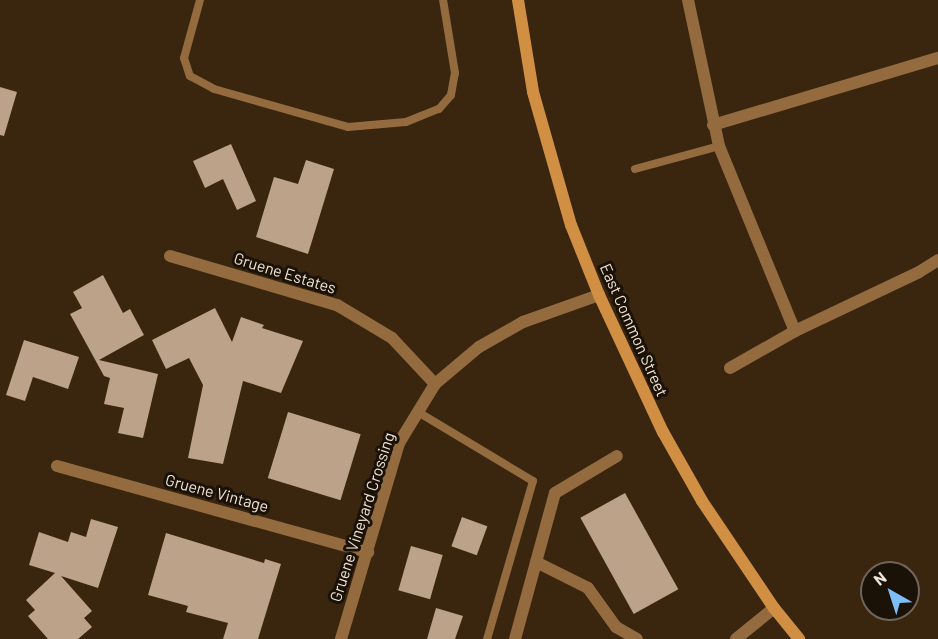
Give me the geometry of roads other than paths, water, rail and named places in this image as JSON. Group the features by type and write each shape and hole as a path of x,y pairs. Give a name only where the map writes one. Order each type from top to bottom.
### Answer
{"main road":[{"name":"East Common Street","path":"518,0 533,92 571,225 598,295 663,432 702,501 774,608 800,639"}],"street":[{"path":"688,0 719,146 795,331"},
{"path":"713,125 938,58"},
{"name":"Gruene Estates","path":"170,256 337,305 392,338 435,384"},
{"path":"730,368 795,331 919,272 938,260"},
{"name":"Gruene Vineyard Crossing","path":"341,639 399,443 435,384 479,347 523,322 598,295"},
{"path":"515,639 555,493 618,456"},
{"name":"Gruene Vintage","path":"57,466 368,552"},
{"path":"536,562 588,588 616,627 637,639"},
{"path":"736,639 774,608"}],"lane":[{"path":"200,0 183,58 190,76 214,89 348,127 406,122 439,109 452,95 455,73 443,0"},
{"path":"635,169 719,146"},
{"path":"418,412 533,481 486,639"}]}
